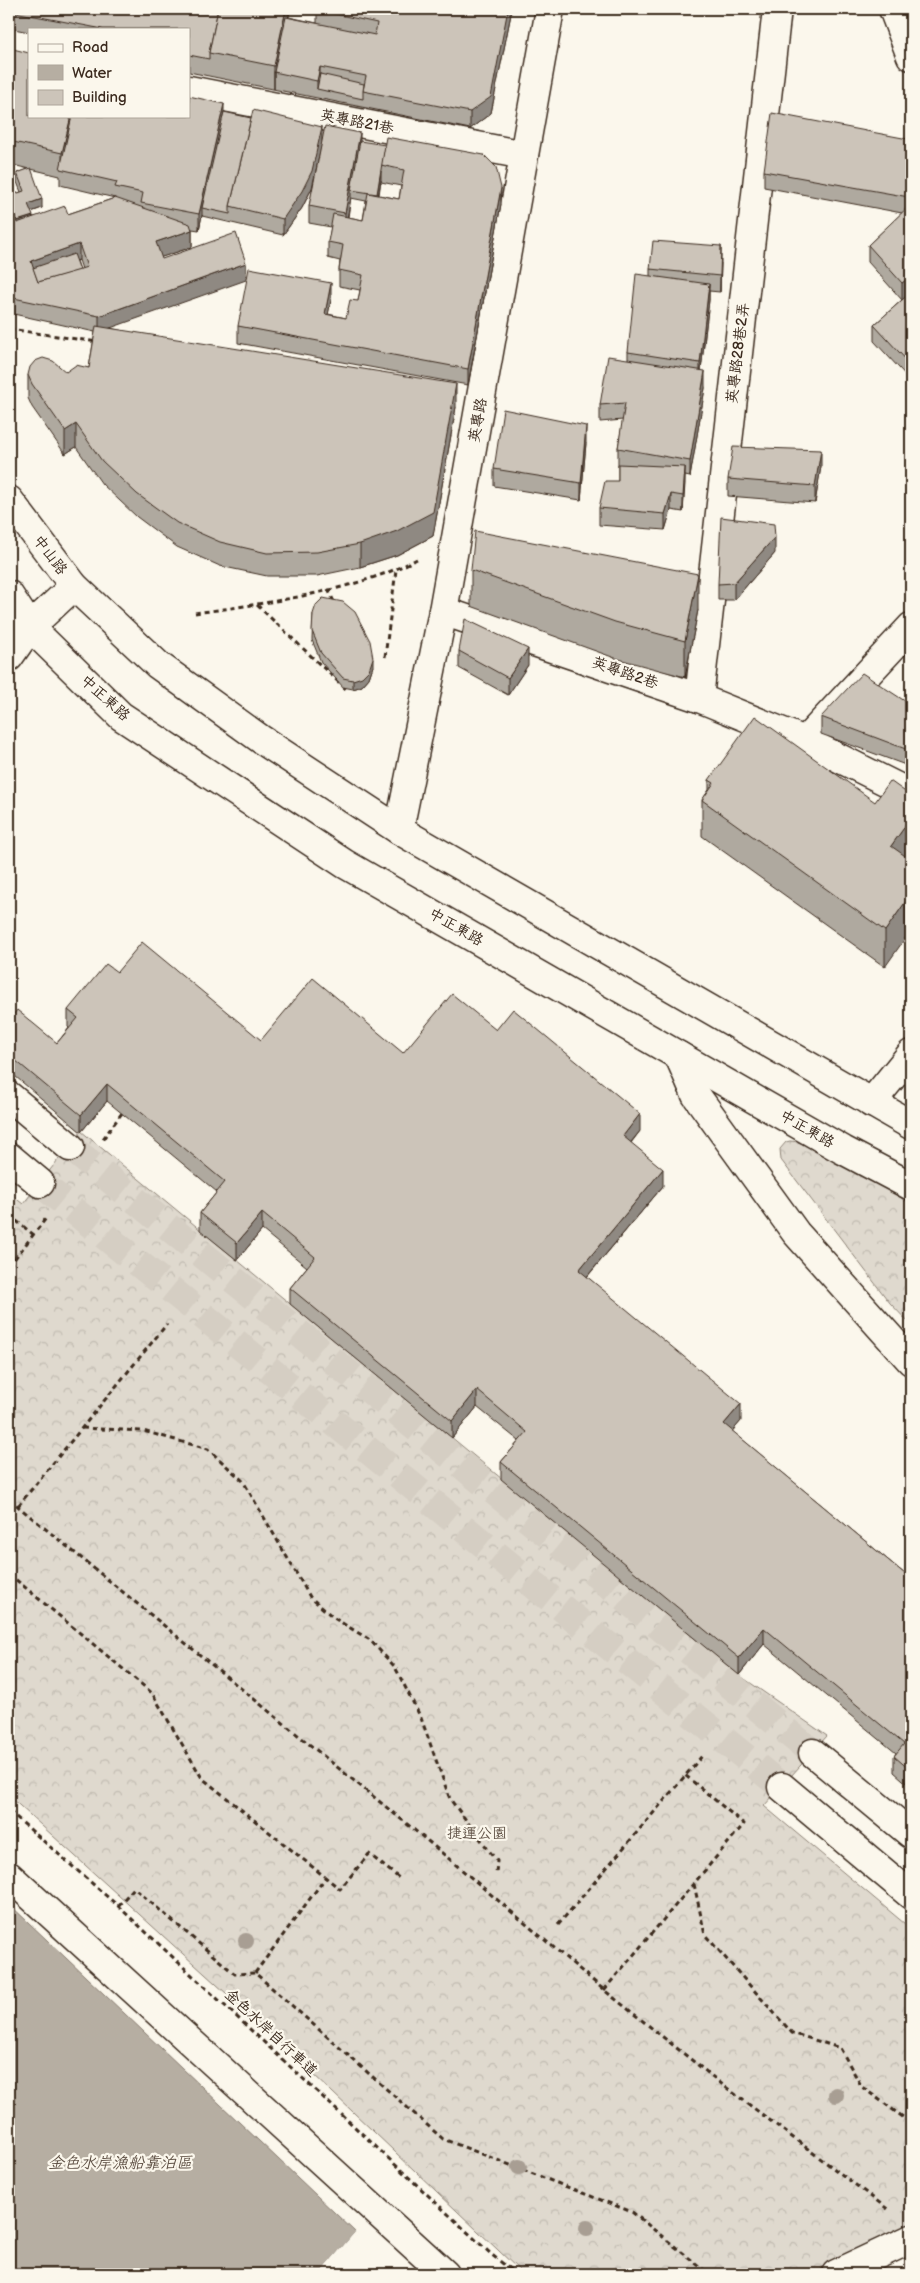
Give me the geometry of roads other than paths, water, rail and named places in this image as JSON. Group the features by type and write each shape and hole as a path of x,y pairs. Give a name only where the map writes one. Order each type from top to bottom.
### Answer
{"street":[{"name":"英專路","path":"399,830 443,611 550,9"},
{"name":"英專路28巷2弄","path":"699,698 778,9"},
{"path":"894,9 911,56"},
{"name":"英專路21巷","path":"190,90 524,155"},
{"name":"中山路","path":"9,500 74,586"},
{"path":"19,623 74,586 158,664 262,740 399,830 911,1125"},
{"path":"9,594 19,623 9,657"},
{"name":"英專路2巷","path":"443,611 699,698 805,741 911,794"},
{"name":"中正東路","path":"19,623 121,716 345,864 835,1145 911,1186"},
{"path":"805,741 911,627"},
{"path":"871,1103 911,1054"},
{"path":"679,1056 696,1095 796,1233 911,1361"},
{"path":"9,1096 70,1146"},
{"path":"9,1157 40,1182"},
{"path":"813,1753 911,1834"},
{"path":"782,1787 911,1895"},
{"path":"9,1876 445,2274"},
{"path":"836,2274 911,2239"}],"water":[{"name":"金色水岸漁船靠泊區","path":"9,1904 355,2232 319,2274 9,2274"}],"tunnel":[{"path":"70,1147 580,1561 813,1753"},
{"path":"40,1183 782,1787"}],"park label":[{"name":"捷運公園","path":"477,1833"}]}
